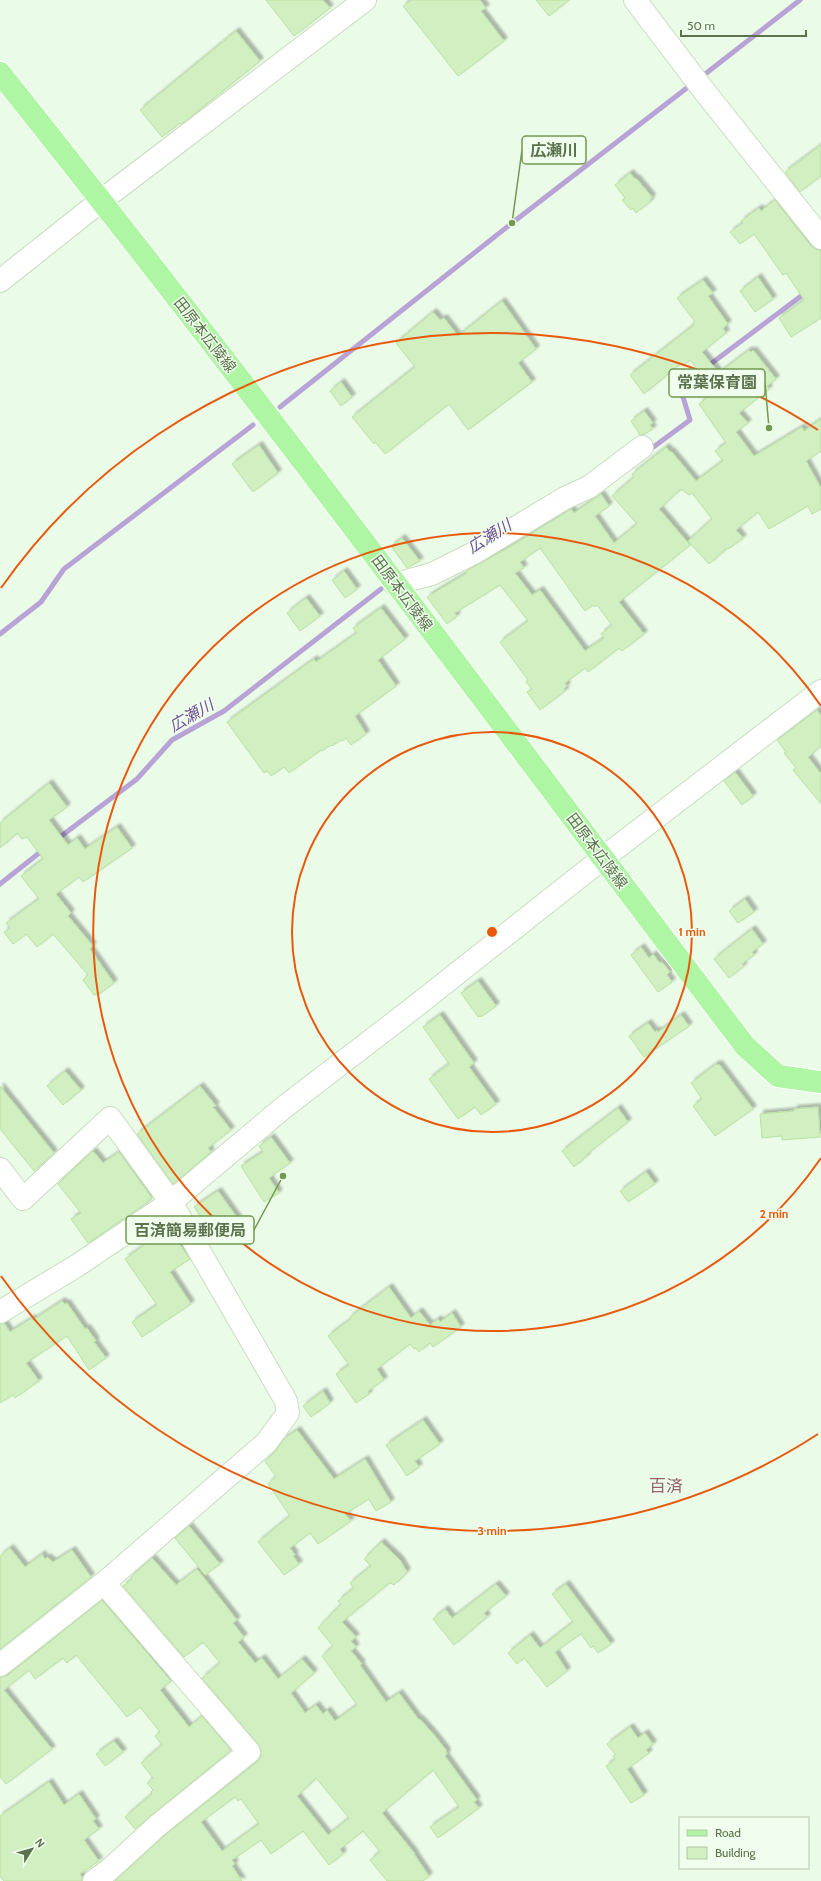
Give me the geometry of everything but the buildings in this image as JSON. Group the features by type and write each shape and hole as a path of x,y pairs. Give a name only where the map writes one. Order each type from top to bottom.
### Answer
{"main road":[{"name":"田原本広陵線","path":"0,73 102,200 745,1046 778,1076 821,1082"}],"street":[{"path":"0,281 341,7 365,0"},
{"path":"635,0 705,92 821,238"},
{"path":"395,584 432,574 515,535 565,498 589,487 642,447"},
{"path":"0,1312 78,1265 171,1202 283,1108 412,1009 603,858 820,694"},
{"path":"0,1169 22,1199 110,1118 171,1202 286,1401 288,1413 266,1443 104,1583 0,1665"},
{"path":"94,1881 109,1870 157,1826 249,1752 104,1583"}],"waterway":[{"name":"広瀬川","path":"700,78 800,0"},
{"name":"広瀬川","path":"280,407 512,223 692,84"},
{"name":"広瀬川","path":"648,451 690,420 680,387 805,293"},
{"name":"広瀬川","path":"0,634 41,602 64,569 253,425"},
{"name":"広瀬川","path":"56,840 137,779 172,740 224,711 381,589"},
{"name":"広瀬川","path":"0,884 43,850"}],"place":[{"name":"広瀬川","path":"512,223"},
{"name":"常葉保育園","path":"769,428"},
{"name":"百済簡易郵便局","path":"283,1176"}],"district":[{"name":"百済","path":"666,1486"}]}
